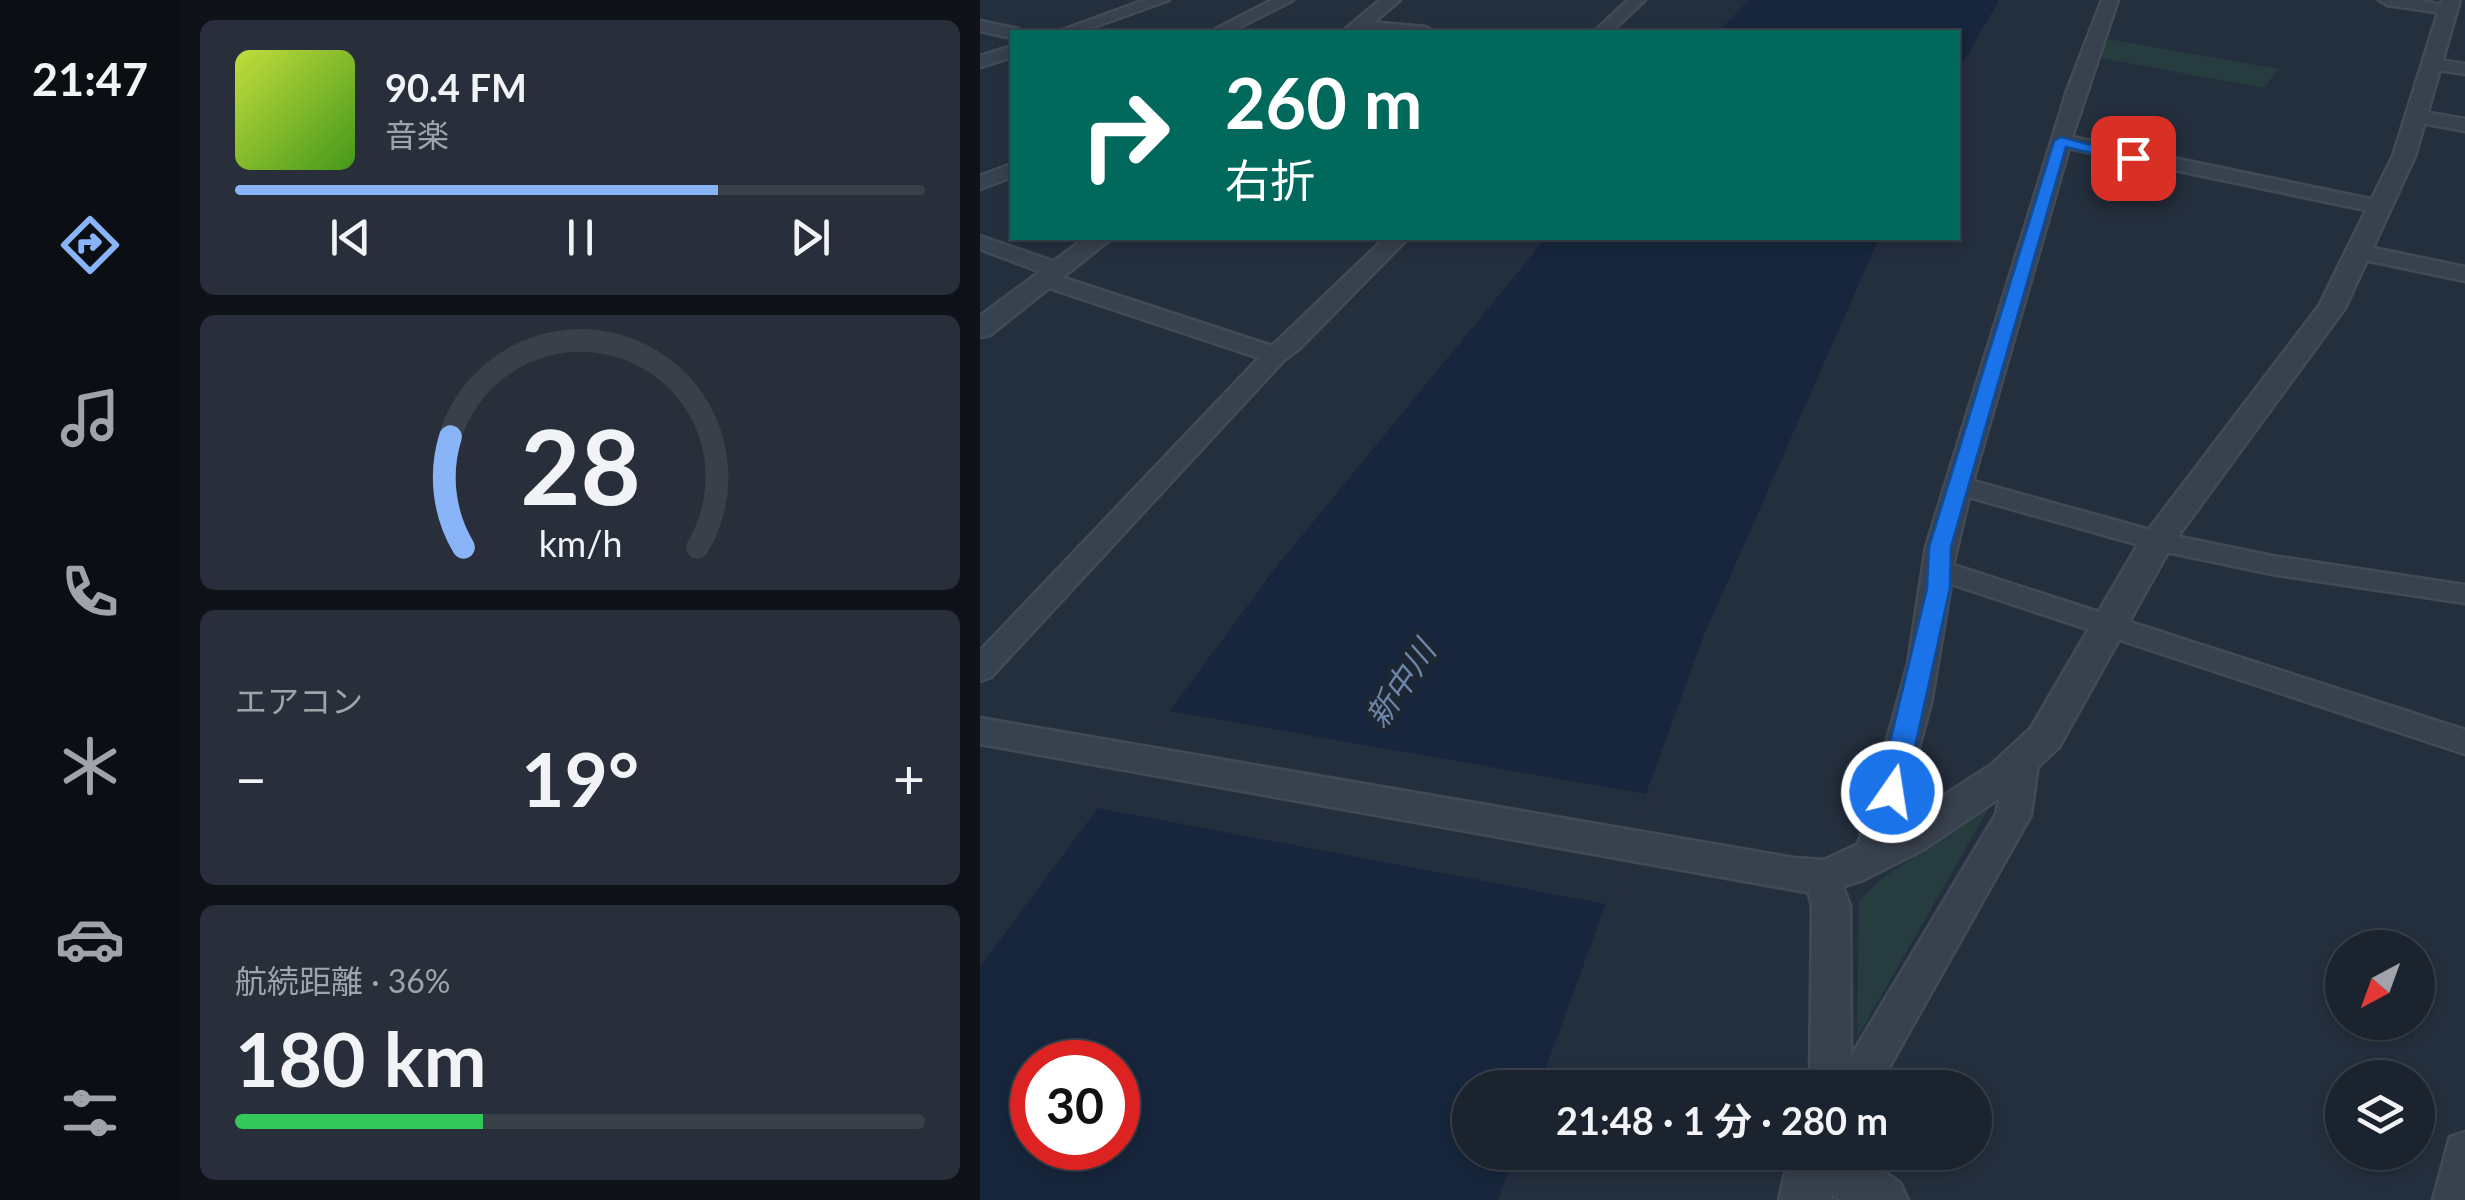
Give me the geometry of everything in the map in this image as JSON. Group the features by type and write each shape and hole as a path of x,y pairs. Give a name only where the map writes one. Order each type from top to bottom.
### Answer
{"street":[{"path":"1072,30 1162,0"},
{"path":"1222,30 1285,0"},
{"path":"1355,29 1391,0"},
{"path":"1604,30 1638,0"},
{"path":"1872,856 1930,627 1940,547 2061,141 2110,0"},
{"path":"980,731 1768,870 1823,877 1872,856 2021,764 2045,737 2157,541 2332,308 2418,116 2455,3 2387,0"},
{"path":"980,26 1010,33"},
{"path":"980,62 1010,52"},
{"path":"2432,64 2465,69"},
{"path":"2418,116 2465,125"},
{"path":"2061,141 2380,207"},
{"path":"980,183 1010,171"},
{"path":"980,329 1097,240"},
{"path":"980,670 1275,354 1292,344 1394,240"},
{"path":"980,242 1053,275 1275,354"},
{"path":"2359,252 2465,274"},
{"path":"1958,486 2157,541 2272,564 2465,594"},
{"path":"1938,570 2465,742"},
{"path":"1864,1070 2013,815 2021,764"},
{"path":"1823,877 1831,906 1831,1070"},
{"path":"2455,1200 2465,1151"},
{"path":"1806,1200 1812,1170"},
{"path":"1839,1170 1882,1200"}],"green space":[{"path":"2102,38 2278,69 2264,88 2095,57"},
{"path":"1990,806 1857,1038 1859,901 1881,879"}],"water":[{"path":"1749,0 1999,0 1960,68 1960,30 1720,30"},
{"name":"新中川","path":"1544,240 1878,240 1702,640 1545,1070 1452,1070 1452,1170 1509,1170 1498,1200 980,1200 980,967 1276,567"}],"pier":[{"path":"1164,710 1651,795 1611,905 1092,807"}],"route":[{"path":"1892,792 1938,588 1940,547 2061,141 2133,158"}]}
